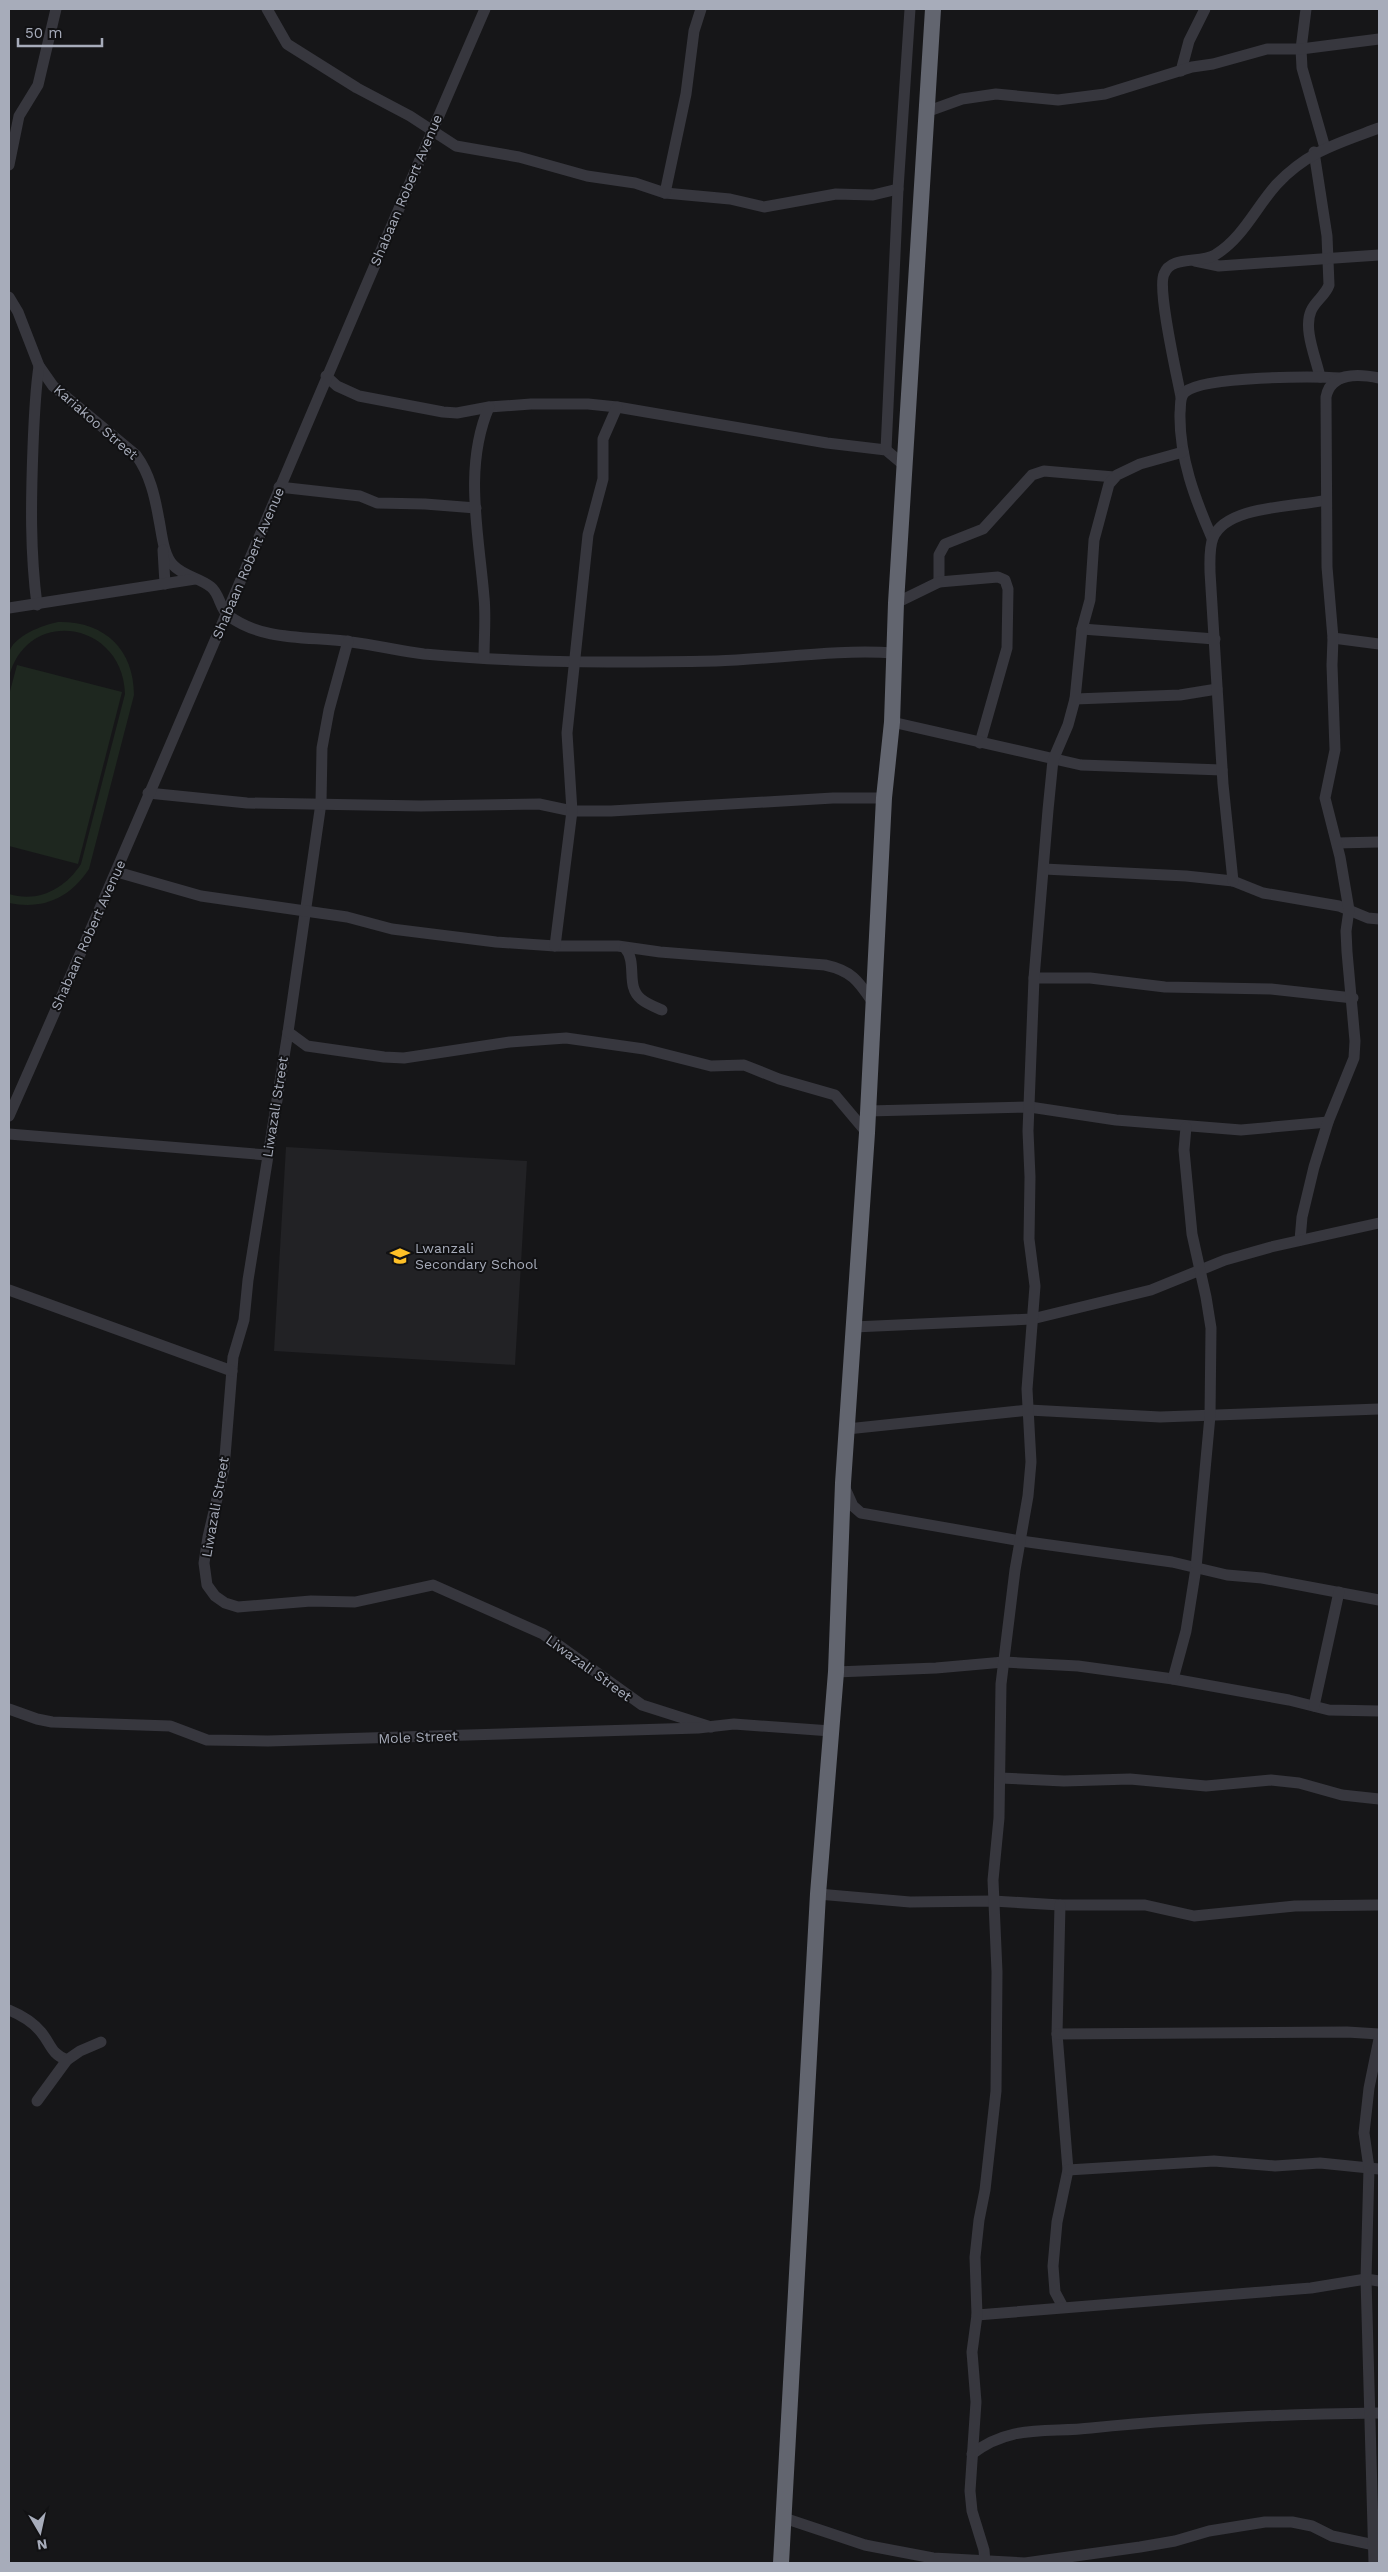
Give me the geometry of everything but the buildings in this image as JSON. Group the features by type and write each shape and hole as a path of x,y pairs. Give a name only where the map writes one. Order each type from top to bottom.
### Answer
{"highway":[{"path":"781,2563 818,1894 836,1672 843,1483 867,1133 884,798 892,722 896,603 924,193 926,112 933,9"}],"street":[{"path":"9,165 19,116 38,85 56,9"},
{"path":"266,9 288,44 357,88 410,116 450,144 464,148 519,157 587,176 635,184 664,193 721,198 764,207 836,194 873,195 898,189"},
{"name":"Shabaan Robert Avenue","path":"9,1116 227,615 326,376 485,9"},
{"path":"664,193 686,94 692,39 701,9"},
{"path":"886,450 898,189 910,9"},
{"path":"1180,71 1189,41 1205,9"},
{"path":"1306,9 1301,49 1305,84 1320,150 1329,285 1327,291 1311,309 1308,320 1320,377"},
{"path":"926,112 962,99 996,94 1058,100 1088,97 1105,94 1180,71 1267,49 1301,49 1379,39"},
{"path":"1234,881 1222,770 1210,572 1212,538 1196,500 1183,452 1180,422 1181,397 1162,281 1169,266 1215,255 1255,216 1277,184 1320,150 1379,128"},
{"path":"1191,260 1219,266 1379,255"},
{"name":"Kariakoo Street","path":"9,297 18,312 39,366 53,386 136,455 141,462 154,493 163,543 173,565 213,588 227,615"},
{"path":"37,604 31,557 30,513 36,387 39,366"},
{"path":"1181,397 1191,389 1207,385 1258,378 1341,378 1360,375 1379,378"},
{"path":"326,376 337,386 359,396 443,412 457,413 489,408 564,403 617,407 723,427 886,450 905,466"},
{"path":"1300,1240 1307,1194 1328,1122 1354,1058 1355,1041 1346,930 1349,910 1325,798 1335,750 1333,638 1327,567 1326,397 1330,386 1341,378"},
{"path":"555,946 572,811 567,733 588,535 604,480 603,440 617,407"},
{"path":"484,658 484,597 476,508 477,447 481,426 489,408"},
{"path":"985,2562 984,2550 972,2511 970,2491 976,2402 972,2352 977,2315 977,2238 996,2090 996,1972 993,1901 1000,1778 1001,1684 1015,1570 1022,1541 1031,1462 1028,1389 1035,1286 1028,1239 1034,978 1053,760 1068,725 1075,699 1082,629 1090,600 1096,526 1109,484 1114,477 1140,464 1183,452"},
{"path":"939,582 939,555 945,544 983,529 1032,475 1044,471 1114,477"},
{"path":"279,487 360,496 377,503 476,508"},
{"path":"1212,538 1229,520 1245,515 1326,500"},
{"path":"163,543 165,584"},
{"path":"896,603 939,582 998,577 1005,580 1008,588 1007,648 980,742"},
{"path":"9,608 195,579"},
{"path":"227,615 258,631 303,639 348,641 407,652 484,658 576,661 747,660 856,650 894,653"},
{"path":"1082,629 1215,639"},
{"path":"1333,638 1379,644"},
{"name":"Liwazali Street","path":"348,641 329,710 322,748 321,803 288,1032 267,1155 244,1320 233,1357 224,1469 204,1563 207,1585 214,1596 225,1603 238,1607 312,1601 355,1602 433,1585 543,1634 642,1706 712,1727"},
{"path":"1075,699 1180,695 1217,690"},
{"path":"892,722 1053,760 1110,767 1163,766 1222,770"},
{"path":"148,793 230,802 421,806 539,804 572,811 610,811 833,798 884,798"},
{"path":"1336,843 1379,842"},
{"path":"1044,869 1186,876 1234,881 1263,893 1339,906 1368,918 1379,919"},
{"path":"116,872 201,896 347,917 392,929 496,942 625,948 794,961 841,968 858,980 874,1004"},
{"path":"625,948 631,956 632,981 636,993 640,998 662,1010"},
{"path":"1034,978 1090,978 1165,987 1271,989 1352,998"},
{"path":"288,1032 307,1046 384,1057 404,1058 510,1042 566,1038 644,1048 711,1066 744,1064 779,1079 835,1095 867,1133"},
{"path":"868,1111 1030,1107 1116,1120 1186,1127 1256,1130 1328,1122"},
{"path":"1173,1679 1186,1631 1196,1568 1210,1416 1210,1328 1192,1234 1187,1196 1184,1150 1186,1127"},
{"path":"9,1134 267,1155"},
{"path":"854,1327 1032,1319 1151,1290 1225,1260 1300,1240 1379,1223"},
{"path":"9,1290 232,1371"},
{"path":"848,1429 1029,1410 1132,1416 1210,1416 1379,1409"},
{"path":"843,1483 853,1506 861,1513 1022,1541 1172,1562 1196,1568 1379,1600"},
{"path":"1314,1706 1338,1592"},
{"path":"836,1672 936,1668 1004,1662 1078,1666 1173,1679 1338,1711 1379,1711"},
{"name":"Mole Street","path":"9,1709 52,1722 170,1726 199,1738 216,1740 400,1738 712,1727 734,1724 831,1731"},
{"path":"1000,1778 1064,1781 1130,1779 1206,1786 1271,1780 1299,1784 1342,1795 1379,1799"},
{"path":"818,1894 910,1902 993,1901 1060,1906 1145,1905 1194,1916 1295,1906 1379,1905"},
{"path":"1060,1906 1057,2034 1068,2170 1057,2222 1053,2266 1055,2292 1063,2307"},
{"path":"9,2010 26,2018 41,2031 55,2054 67,2060"},
{"path":"1057,2034 1347,2032 1379,2034"},
{"path":"1374,2563 1376,2546 1374,2413 1366,2279 1374,2169 1364,2133 1379,2040"},
{"path":"37,2100 67,2060 80,2051 102,2042"},
{"path":"1068,2170 1214,2161 1276,2166 1320,2163 1374,2169"},
{"path":"977,2315 1311,2288 1366,2279 1379,2280"},
{"path":"972,2454 992,2440 1035,2430 1082,2429 1148,2422 1310,2413 1374,2413"},
{"path":"784,2518 865,2545 934,2558 985,2562 1042,2562 1140,2547 1224,2528 1265,2522 1292,2522 1312,2526 1332,2536 1376,2546"}],"shaded area":[{"path":"58,622 74,623 89,627 113,641 122,651 129,664 133,679 134,695 89,869 73,888 55,899 33,905 21,905 9,903 9,894 30,897 50,892 67,881 81,864 125,694 120,669 109,651 92,638 73,632 53,632 34,639 19,654 9,677 8,656 16,641 29,632"},
{"path":"17,665 122,692 78,864 9,846 9,695"},
{"name":"Lwanzali Secondary School","path":"286,1147 527,1161 515,1365 274,1351"}],"place":[{"name":"Lwanzali Secondary School","path":"400,1256"}]}
